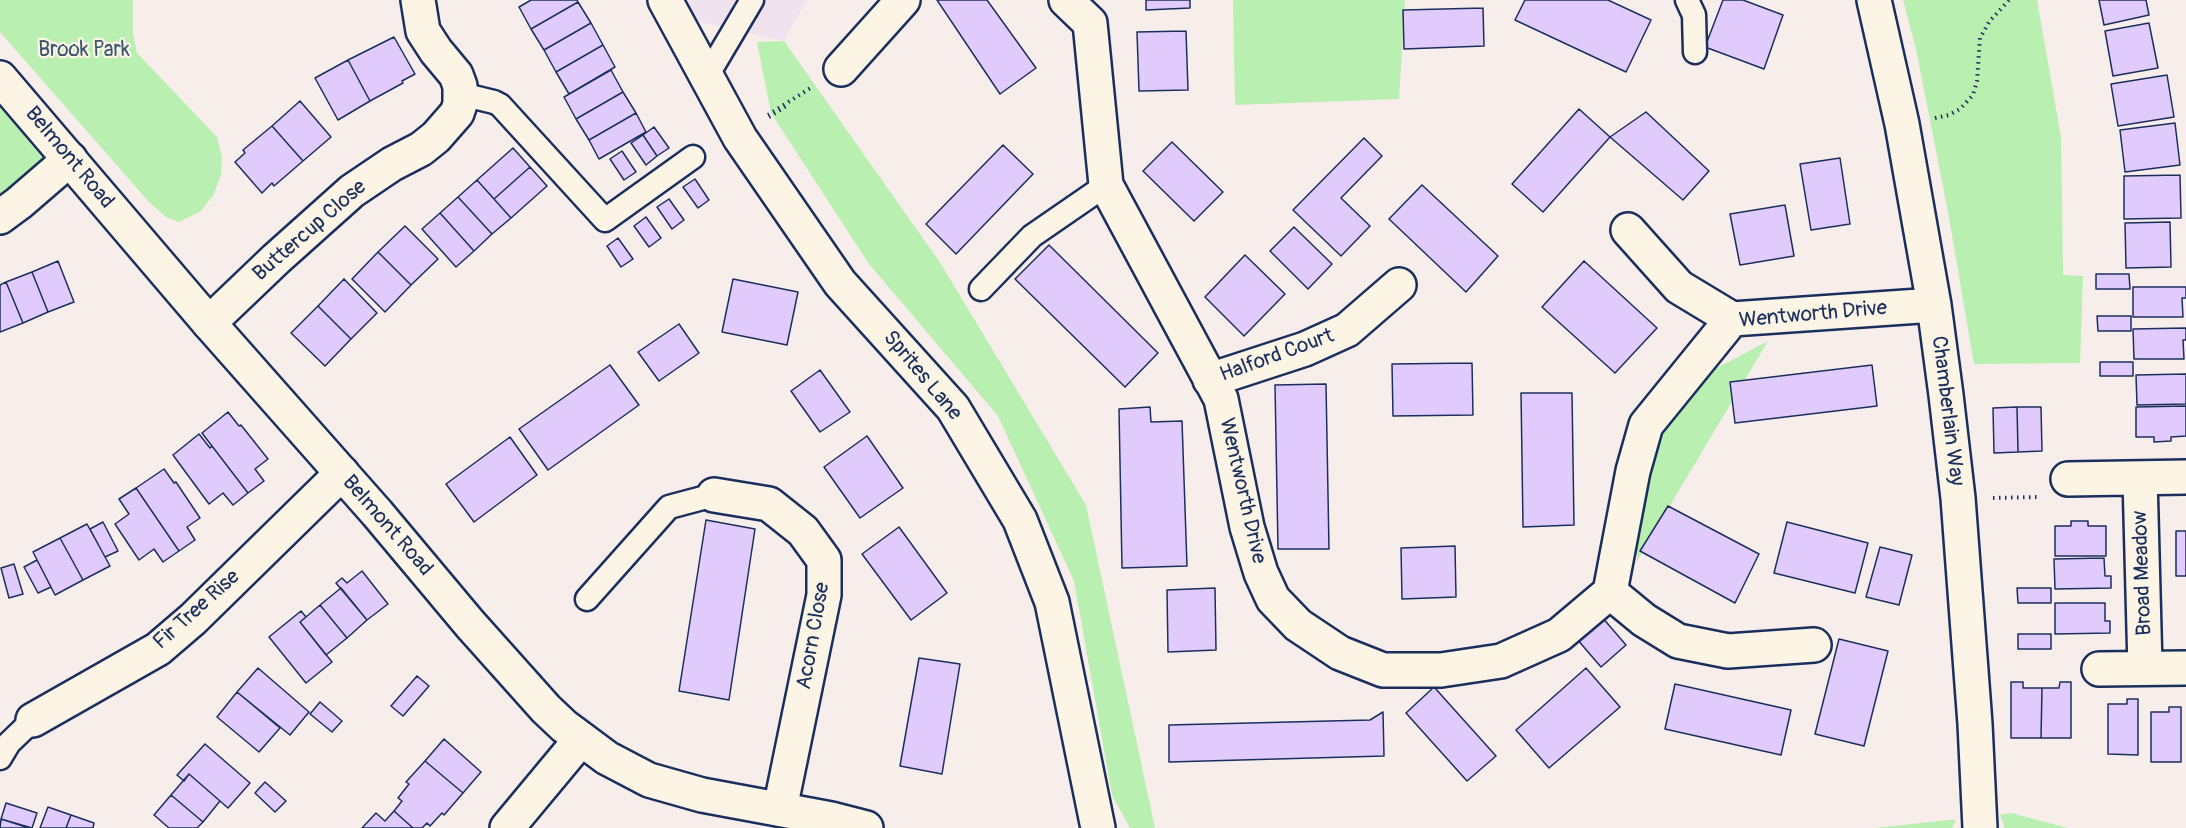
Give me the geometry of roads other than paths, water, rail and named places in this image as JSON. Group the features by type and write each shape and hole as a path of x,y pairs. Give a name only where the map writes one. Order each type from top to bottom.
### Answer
{"street":[{"path":"418,0 423,32 456,75 461,94"},
{"name":"Sprites Lane","path":"665,0 740,138 840,282 953,408 1020,520 1052,602 1098,828"},
{"path":"841,69 903,0"},
{"name":"Wentworth Drive","path":"1066,0 1090,23 1106,185 1221,399 1247,527 1261,573 1273,599 1298,625 1340,653 1383,670 1441,670 1501,661 1559,635 1610,592 1633,471 1646,425 1732,319 1934,305"},
{"name":"Chamberlain Way","path":"1874,0 1902,124 1934,305 1958,498 1975,724 1980,828"},
{"name":"Belmont Road","path":"0,78 209,323 546,709 581,739 621,766 649,780 702,795 866,828"},
{"name":"Buttercup Close","path":"209,323 352,191 392,164 421,149 436,137 457,113 461,94"},
{"path":"0,217 70,159"},
{"path":"1628,230 1679,287 1732,319"},
{"name":"Halford Court","path":"1210,380 1305,349 1347,330 1399,285"},
{"name":"Fir Tree Rise","path":"33,720 158,649 193,619 342,473"},
{"path":"2067,479 2186,477"},
{"name":"Broad Meadow","path":"2140,478 2145,668"},
{"name":"Acorn Close","path":"714,495 769,504 803,531 824,560 825,595 780,809"},
{"path":"1610,592 1644,620 1678,641 1728,651 1814,645"},
{"path":"2099,669 2186,668"},
{"path":"507,828 581,739"}],"lane":[{"path":"707,76 752,0"},
{"path":"1687,0 1694,15 1695,52"},
{"path":"461,94 500,105 605,220 693,156"},
{"path":"981,289 1032,236 1106,185"},
{"path":"587,599 669,507 714,495"},
{"path":"0,758 9,743 33,720"}],"park label":[{"name":"Brook Park","path":"84,51"}]}
